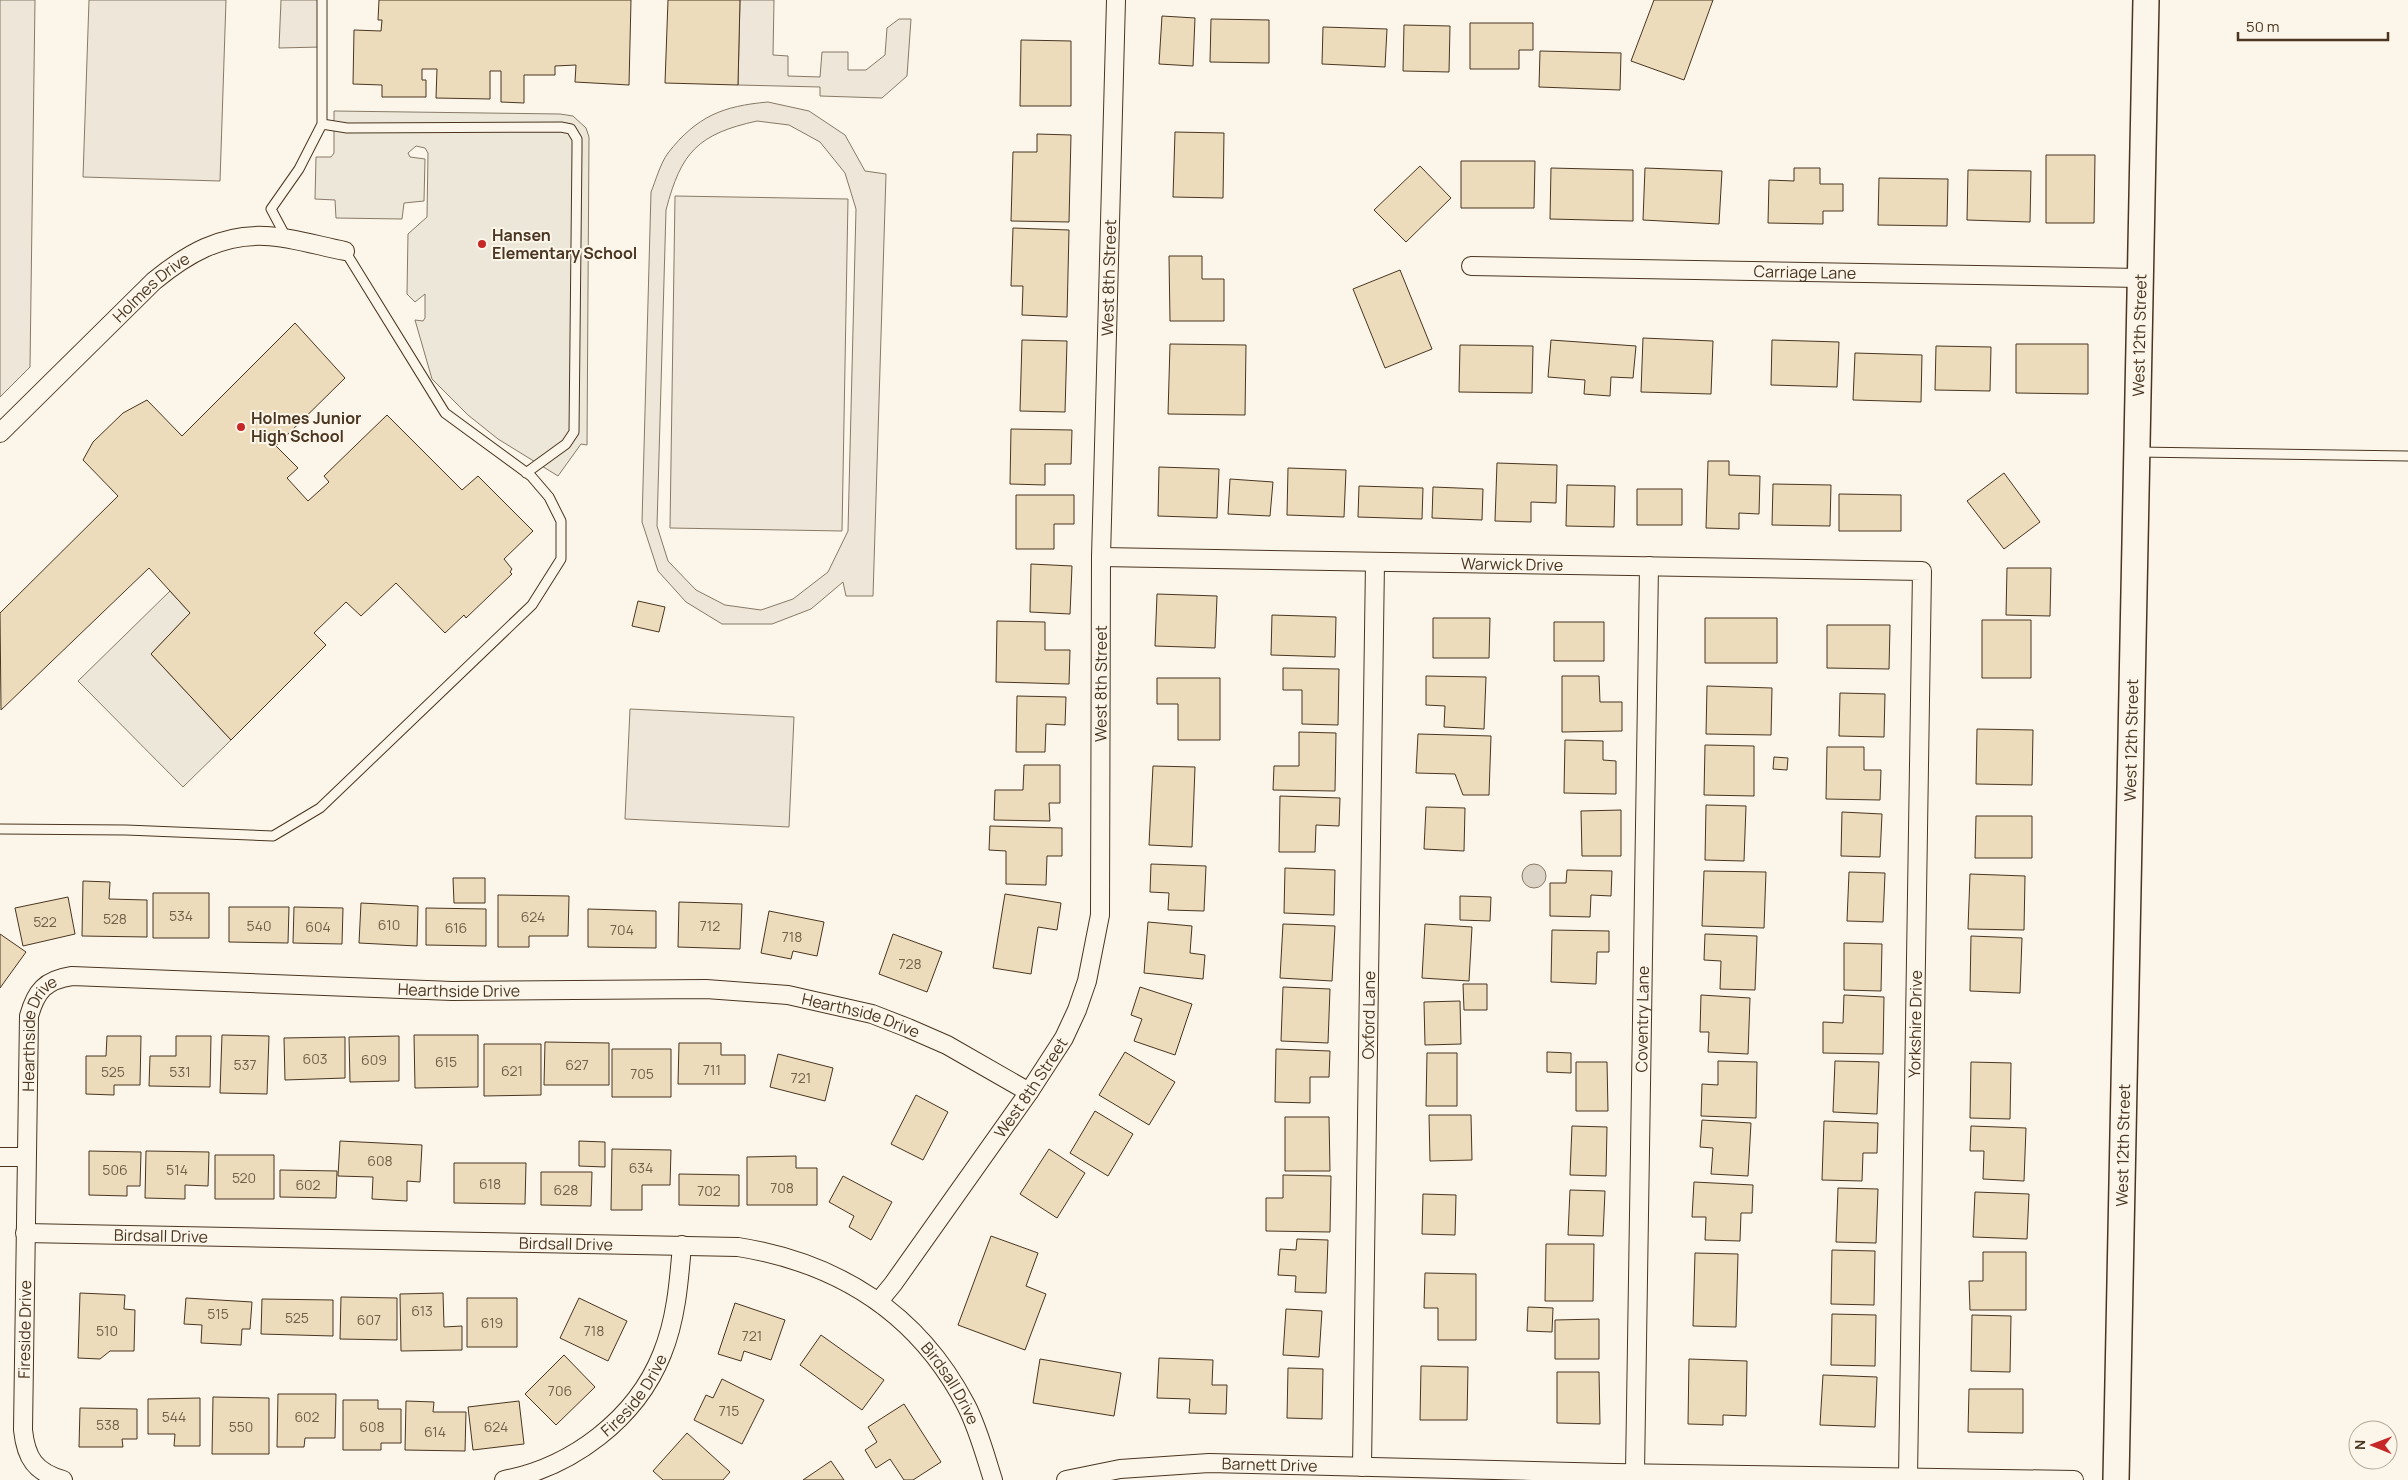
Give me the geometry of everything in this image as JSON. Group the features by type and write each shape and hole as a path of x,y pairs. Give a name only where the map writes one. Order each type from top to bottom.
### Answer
{"main road":[{"name":"West 12th Street","path":"2116,1480 2146,0"}],"street":[{"name":"West 8th Street","path":"878,1301 893,1284 1029,1092 1064,1038 1077,1010 1089,973 1100,915 1101,557 1116,0"},
{"name":"Holmes Drive","path":"0,434 154,281 181,259 205,246 227,240 265,236 345,251"},
{"name":"Carriage Lane","path":"1471,266 2139,278"},
{"name":"Warwick Drive","path":"1101,557 1922,571"},
{"name":"Oxford Lane","path":"1362,1467 1375,562"},
{"name":"Coventry Lane","path":"1635,1473 1649,566"},
{"name":"Yorkshire Drive","path":"1908,1477 1922,571"},
{"name":"Hearthside Drive","path":"25,1157 29,1016 33,1001 50,981 72,976 452,991 706,989 768,993 872,1014 948,1046 1029,1092"},
{"path":"0,1157 25,1157"},
{"name":"Fireside Drive","path":"25,1157 24,1443 28,1456 36,1466 50,1476 64,1480"},
{"name":"Birdsall Drive","path":"24,1233 738,1247 796,1260 843,1280 878,1301 917,1336 950,1377 966,1406 992,1480"},
{"name":"Fireside Drive","path":"504,1480 542,1469 566,1459 612,1425 631,1403 662,1355 671,1328 680,1276 682,1246"},
{"name":"Barnett Drive","path":"1066,1480 1120,1469 1165,1464 1209,1463 1635,1473 2074,1480"}],"lane":[{"path":"288,240 271,209 299,169 322,124 322,0"},
{"path":"322,124 347,128 389,129 560,127 571,129 577,139 574,432 566,444 526,472"},
{"path":"0,829 126,830 273,836 320,808 532,605 561,559 561,521 549,497 526,472 445,413 345,251"},
{"path":"2137,452 2408,456"}],"shaded area":[{"path":"0,0 35,0 30,367 0,397"},
{"path":"89,0 226,0 220,181 83,177"},
{"path":"281,0 321,0 321,47 279,48"},
{"path":"740,0 774,0 773,55 788,56 788,76 820,77 822,52 848,52 848,70 866,70 885,55 887,28 899,19 911,19 907,76 882,98 820,96 820,87 738,85"},
{"path":"768,102 809,111 845,135 865,171 886,174 873,596 846,596 843,582 811,609 772,624 722,624 686,602 658,571 642,522 651,192 665,157 690,130 712,115 737,106","holes":["757,121 789,125 820,142 845,173 856,209 848,531 828,572 793,599 761,610 725,605 696,590 668,561 657,526 666,210 678,173 695,149 706,140 720,132"]},
{"path":"334,111 560,114 573,116 586,128 589,137 587,445 581,444 558,476 498,439 468,415 432,379 415,320 423,321 425,318 425,294 415,302 407,294 408,234 427,217 428,153 425,148 416,146 408,153 410,157 425,159 424,201 404,203 402,219 336,218 335,200 315,199 316,157 331,157 334,153"},
{"path":"675,196 848,199 842,531 670,528"},
{"path":"170,591 190,613 151,654 231,740 183,787 78,681"},
{"path":"630,709 794,717 789,827 625,819"},
{"path":"1534,864 1542,868 1546,876 1542,884 1534,888 1526,884 1522,876 1526,868"}],"building":[{"path":"379,0 631,0 629,85 575,82 576,65 555,66 555,75 524,75 524,103 501,102 501,71 490,71 490,99 436,98 437,69 422,69 422,80 426,80 426,97 382,97 382,85 353,84 354,30 381,31 382,20 378,20"},
{"path":"668,0 740,0 738,85 665,83"},
{"path":"1654,0 1713,0 1684,80 1631,61"},
{"path":"1162,16 1195,18 1193,66 1159,64"},
{"path":"1211,19 1269,20 1269,63 1210,62"},
{"path":"1470,23 1533,23 1533,50 1519,50 1519,69 1470,69"},
{"path":"1404,25 1450,26 1449,72 1403,71"},
{"path":"1323,27 1387,29 1385,67 1322,64"},
{"path":"1021,40 1071,41 1071,106 1020,106"},
{"path":"1540,51 1621,53 1620,90 1539,87"},
{"path":"1175,132 1224,133 1223,198 1173,197"},
{"path":"1037,134 1071,135 1069,222 1011,221 1013,152 1037,152"},
{"path":"2046,155 2095,155 2094,223 2046,223"},
{"path":"1461,161 1535,161 1534,208 1461,208"},
{"path":"1420,166 1451,198 1406,242 1374,210"},
{"path":"1551,168 1633,170 1633,221 1550,219"},
{"path":"1645,168 1722,171 1719,224 1643,220"},
{"path":"1794,168 1820,168 1820,184 1843,184 1843,211 1823,211 1823,224 1768,223 1769,180 1794,181"},
{"path":"1968,170 2031,171 2030,222 1967,220"},
{"path":"1879,178 1948,179 1947,226 1878,225"},
{"path":"1013,228 1069,230 1067,317 1022,315 1023,286 1011,286"},
{"path":"1169,256 1202,256 1202,279 1224,279 1224,321 1170,321"},
{"path":"1400,270 1432,349 1385,368 1353,289"},
{"path":"295,323 345,378 276,446 298,468 287,478 308,501 329,482 324,476 387,415 462,490 478,476 533,531 504,559 512,569 510,572 512,574 466,618 464,615 445,633 396,583 361,616 346,602 314,633 326,645 231,740 151,654 190,613 149,568 1,710 0,613 118,496 83,460 93,442 123,413 147,400 182,436"},
{"path":"1643,338 1713,341 1711,394 1641,392"},
{"path":"1022,340 1067,341 1065,412 1020,411"},
{"path":"1551,340 1636,346 1633,378 1611,377 1610,396 1584,394 1585,380 1548,377"},
{"path":"1772,340 1839,342 1837,387 1771,385"},
{"path":"1170,344 1246,345 1245,415 1168,414"},
{"path":"2016,344 2088,344 2088,394 2016,393"},
{"path":"1460,345 1533,346 1532,393 1459,392"},
{"path":"1936,346 1991,347 1990,391 1935,390"},
{"path":"1855,353 1922,355 1921,402 1853,400"},
{"path":"1011,429 1072,430 1071,464 1045,464 1045,485 1010,484"},
{"path":"1708,461 1729,461 1729,475 1760,476 1759,514 1739,513 1739,529 1706,528"},
{"path":"1497,463 1557,465 1556,503 1531,502 1531,522 1495,521"},
{"path":"1159,467 1219,469 1217,518 1158,516"},
{"path":"1288,468 1346,470 1344,517 1287,515"},
{"path":"2004,473 2040,522 2004,549 1967,501"},
{"path":"1230,479 1273,482 1270,516 1228,514"},
{"path":"1773,484 1831,485 1830,526 1772,525"},
{"path":"1567,485 1615,486 1614,527 1566,526"},
{"path":"1359,486 1423,488 1422,519 1358,517"},
{"path":"1433,487 1483,489 1482,520 1432,518"},
{"path":"1637,489 1682,489 1682,525 1637,525"},
{"path":"1839,494 1901,495 1901,531 1839,531"},
{"path":"1016,495 1074,495 1074,524 1054,524 1054,549 1016,549"},
{"path":"1031,564 1072,566 1070,614 1030,612"},
{"path":"2007,568 2051,568 2050,616 2006,615"},
{"path":"1157,594 1217,596 1215,648 1155,646"},
{"path":"638,601 665,607 659,632 632,626"},
{"path":"1272,615 1336,617 1335,657 1271,655"},
{"path":"1433,618 1490,618 1489,658 1433,658"},
{"path":"1705,618 1777,618 1777,663 1705,663"},
{"path":"1982,620 2031,620 2031,678 1982,678"},
{"path":"997,621 1045,622 1045,650 1070,650 1069,684 996,682"},
{"path":"1554,622 1604,622 1604,661 1554,661"},
{"path":"1827,625 1890,625 1889,669 1827,668"},
{"path":"1283,668 1339,669 1338,725 1302,724 1302,690 1283,690"},
{"path":"1426,676 1486,677 1484,729 1444,727 1445,706 1426,705"},
{"path":"1562,676 1599,676 1600,702 1622,702 1622,731 1562,732"},
{"path":"1157,678 1220,678 1220,740 1178,740 1178,704 1157,704"},
{"path":"1707,686 1772,688 1771,735 1706,734"},
{"path":"1840,693 1885,694 1884,737 1839,736"},
{"path":"1017,696 1066,697 1065,725 1046,724 1045,752 1016,752"},
{"path":"1977,729 2033,730 2032,785 1976,784"},
{"path":"1299,732 1336,733 1335,791 1273,790 1274,766 1299,766"},
{"path":"1418,734 1491,736 1489,795 1463,795 1455,774 1416,773"},
{"path":"1565,740 1603,741 1603,760 1616,761 1616,794 1564,793"},
{"path":"1705,745 1754,746 1754,796 1704,795"},
{"path":"1827,747 1864,747 1864,770 1881,770 1880,800 1826,799"},
{"path":"1774,757 1788,758 1787,770 1773,769"},
{"path":"1024,765 1060,765 1060,803 1049,803 1050,821 994,820 995,790 1023,790"},
{"path":"1153,766 1195,767 1192,847 1149,845"},
{"path":"1280,796 1340,798 1339,826 1316,825 1315,852 1279,852"},
{"path":"1706,805 1746,806 1744,861 1705,860"},
{"path":"1426,807 1465,808 1464,851 1424,849"},
{"path":"1621,810 1621,856 1582,856 1581,811"},
{"path":"1842,812 1882,814 1880,857 1841,856"},
{"path":"1976,816 2032,816 2032,858 1975,858"},
{"path":"990,826 1062,828 1062,856 1047,856 1046,885 1006,884 1006,851 989,850"},
{"path":"1151,864 1206,866 1204,911 1168,910 1169,893 1150,892"},
{"path":"1285,868 1335,870 1334,915 1284,913"},
{"path":"1567,870 1612,871 1611,896 1591,895 1590,917 1550,916 1550,883 1566,883"},
{"path":"1704,871 1766,872 1764,928 1702,926"},
{"path":"1849,872 1885,873 1883,922 1847,921"},
{"path":"1970,874 2025,876 2024,930 1968,929"},
{"path":"453,878 485,878 485,903 454,903"},
{"path":"83,881 110,882 109,899 147,900 147,937 82,936"},
{"path":"153,893 209,893 209,938 153,938"},
{"path":"1005,894 1061,903 1057,930 1038,927 1031,974 993,968"},
{"path":"498,895 569,896 568,936 529,936 529,947 498,947"},
{"path":"1460,896 1491,897 1490,921 1460,920"},
{"path":"68,897 75,934 23,946 15,908"},
{"path":"679,902 742,904 740,949 678,947"},
{"path":"361,903 418,906 417,946 359,943"},
{"path":"229,907 289,907 288,943 229,942"},
{"path":"294,907 343,908 342,944 293,943"},
{"path":"426,908 486,909 486,946 426,945"},
{"path":"588,909 656,911 656,948 588,947"},
{"path":"769,911 824,922 817,956 793,951 791,959 761,953"},
{"path":"1148,922 1192,926 1190,953 1205,955 1203,979 1144,973"},
{"path":"1283,924 1335,926 1332,981 1280,978"},
{"path":"1425,924 1472,927 1469,981 1422,978"},
{"path":"1552,930 1609,931 1609,952 1597,952 1596,984 1551,982"},
{"path":"0,934 26,952 0,988"},
{"path":"893,934 942,952 927,992 879,974"},
{"path":"1705,934 1757,936 1755,990 1720,989 1721,961 1704,960"},
{"path":"1971,936 2022,938 2020,993 1970,991"},
{"path":"1844,943 1882,944 1881,991 1844,990"},
{"path":"1463,984 1487,984 1487,1010 1464,1010"},
{"path":"1140,987 1192,1004 1175,1055 1134,1041 1142,1019 1131,1015"},
{"path":"1283,987 1330,989 1328,1043 1281,1041"},
{"path":"1701,995 1750,998 1748,1054 1708,1052 1709,1032 1700,1032"},
{"path":"1844,995 1884,997 1883,1054 1823,1053 1823,1022 1843,1023"},
{"path":"1460,1001 1461,1044 1425,1045 1424,1002"},
{"path":"222,1035 269,1036 267,1094 220,1093"},
{"path":"414,1035 478,1035 478,1087 415,1088"},
{"path":"107,1036 141,1036 140,1085 114,1085 114,1095 86,1094 86,1056 106,1056"},
{"path":"176,1036 211,1036 210,1087 149,1086 150,1056 176,1056"},
{"path":"399,1036 399,1081 350,1082 349,1037"},
{"path":"345,1037 345,1078 285,1080 284,1038"},
{"path":"545,1042 609,1043 609,1085 544,1085"},
{"path":"679,1043 721,1043 721,1055 745,1055 745,1084 678,1084"},
{"path":"484,1044 541,1044 541,1095 484,1096"},
{"path":"612,1049 671,1049 671,1097 612,1097"},
{"path":"1276,1049 1330,1051 1329,1077 1310,1077 1310,1103 1275,1102"},
{"path":"1125,1052 1175,1082 1149,1125 1099,1095"},
{"path":"1547,1052 1571,1053 1571,1073 1547,1072"},
{"path":"1427,1053 1457,1053 1457,1106 1426,1106"},
{"path":"778,1054 833,1068 825,1101 770,1087"},
{"path":"1718,1061 1757,1062 1756,1118 1701,1116 1702,1084 1718,1085"},
{"path":"1835,1061 1879,1062 1877,1114 1833,1112"},
{"path":"1576,1062 1607,1062 1608,1111 1576,1111"},
{"path":"1971,1062 2011,1063 2010,1119 1970,1118"},
{"path":"916,1095 948,1112 923,1160 891,1144"},
{"path":"1095,1111 1133,1134 1108,1176 1070,1153"},
{"path":"1429,1115 1471,1115 1472,1160 1430,1161"},
{"path":"1285,1117 1329,1117 1330,1171 1285,1171"},
{"path":"1702,1120 1751,1123 1748,1176 1711,1174 1713,1148 1700,1147"},
{"path":"1824,1121 1878,1123 1877,1153 1863,1153 1862,1181 1822,1180"},
{"path":"1572,1126 1607,1127 1606,1176 1570,1175"},
{"path":"1971,1126 2026,1128 2024,1181 1983,1179 1984,1151 1970,1151"},
{"path":"340,1141 422,1145 420,1182 407,1181 407,1201 372,1199 373,1177 338,1176"},
{"path":"579,1141 605,1142 605,1167 579,1166"},
{"path":"612,1149 671,1150 670,1185 642,1185 642,1210 611,1210"},
{"path":"1049,1149 1085,1173 1057,1218 1020,1194"},
{"path":"89,1151 141,1152 140,1186 127,1186 127,1196 89,1195"},
{"path":"146,1151 209,1152 208,1186 185,1185 185,1199 145,1198"},
{"path":"215,1155 274,1155 274,1199 215,1199"},
{"path":"796,1156 796,1168 817,1168 817,1205 747,1205 747,1157"},
{"path":"454,1163 526,1163 525,1204 454,1203"},
{"path":"280,1170 337,1171 336,1198 280,1197"},
{"path":"541,1172 592,1172 591,1206 541,1205"},
{"path":"679,1174 739,1175 739,1206 679,1205"},
{"path":"1283,1175 1331,1176 1330,1232 1266,1231 1266,1198 1283,1198"},
{"path":"843,1176 892,1202 871,1240 849,1227 854,1216 829,1202"},
{"path":"1694,1182 1753,1185 1752,1213 1741,1213 1740,1241 1705,1240 1706,1217 1692,1217"},
{"path":"1838,1188 1878,1189 1876,1243 1836,1242"},
{"path":"1570,1190 1605,1191 1603,1236 1568,1235"},
{"path":"1975,1192 2029,1194 2027,1239 1973,1237"},
{"path":"1423,1194 1456,1195 1455,1235 1422,1234"},
{"path":"991,1236 1038,1253 1026,1286 1046,1294 1025,1350 958,1325"},
{"path":"1297,1239 1328,1240 1326,1293 1295,1292 1296,1276 1278,1275 1280,1249 1296,1250"},
{"path":"1546,1244 1594,1244 1593,1301 1545,1301"},
{"path":"1832,1250 1875,1251 1874,1305 1831,1304"},
{"path":"1983,1252 2026,1252 2026,1310 1970,1310 1969,1281 1983,1281"},
{"path":"1695,1253 1738,1254 1736,1327 1693,1326"},
{"path":"1425,1273 1476,1274 1476,1340 1438,1340 1438,1308 1424,1308"},
{"path":"80,1293 125,1295 124,1309 135,1310 134,1351 110,1351 100,1359 78,1358"},
{"path":"443,1293 444,1327 462,1326 462,1350 401,1351 400,1294"},
{"path":"341,1297 397,1298 397,1340 340,1339"},
{"path":"186,1298 252,1302 250,1329 242,1329 241,1345 201,1343 202,1325 184,1324"},
{"path":"467,1298 517,1298 517,1347 467,1347"},
{"path":"579,1298 627,1321 608,1361 560,1338"},
{"path":"262,1299 333,1300 333,1336 261,1334"},
{"path":"735,1303 785,1320 771,1360 744,1351 741,1361 718,1354"},
{"path":"1528,1307 1553,1308 1552,1332 1527,1331"},
{"path":"1286,1309 1322,1311 1319,1357 1283,1355"},
{"path":"1832,1314 1876,1315 1875,1366 1831,1365"},
{"path":"1972,1315 2011,1316 2010,1372 1971,1371"},
{"path":"1599,1319 1599,1359 1555,1359 1555,1320"},
{"path":"821,1335 884,1380 862,1410 800,1365"},
{"path":"564,1355 595,1387 556,1425 525,1394"},
{"path":"1159,1358 1213,1360 1212,1385 1227,1385 1226,1414 1189,1413 1190,1399 1157,1398"},
{"path":"1040,1359 1121,1373 1114,1416 1033,1403"},
{"path":"1689,1359 1747,1361 1746,1416 1723,1415 1723,1425 1688,1424"},
{"path":"1421,1366 1468,1367 1467,1420 1420,1420"},
{"path":"1288,1368 1323,1369 1322,1419 1287,1418"},
{"path":"1557,1372 1599,1372 1600,1424 1557,1423"},
{"path":"1823,1375 1877,1377 1875,1427 1820,1425"},
{"path":"722,1379 764,1400 742,1444 694,1420 706,1395 713,1398"},
{"path":"1969,1389 2023,1389 2023,1433 1968,1432"},
{"path":"278,1394 336,1394 335,1438 305,1438 304,1447 277,1447"},
{"path":"213,1397 269,1398 269,1454 212,1454"},
{"path":"200,1398 200,1446 174,1446 175,1434 148,1434 148,1399"},
{"path":"343,1400 378,1400 378,1409 401,1409 401,1443 381,1443 381,1450 343,1450"},
{"path":"406,1401 434,1402 433,1412 466,1412 465,1451 405,1450"},
{"path":"519,1401 524,1444 473,1450 468,1407"},
{"path":"904,1404 941,1462 913,1480 904,1480 890,1459 876,1468 865,1450 877,1442 868,1427"},
{"path":"80,1408 137,1409 137,1439 122,1439 123,1447 79,1447"},
{"path":"687,1433 730,1472 723,1480 663,1480 653,1471"},
{"path":"831,1461 844,1480 803,1480"}],"place":[{"name":"Hansen Elementary School","path":"482,244"},
{"name":"Holmes Junior High School","path":"241,427"}]}
